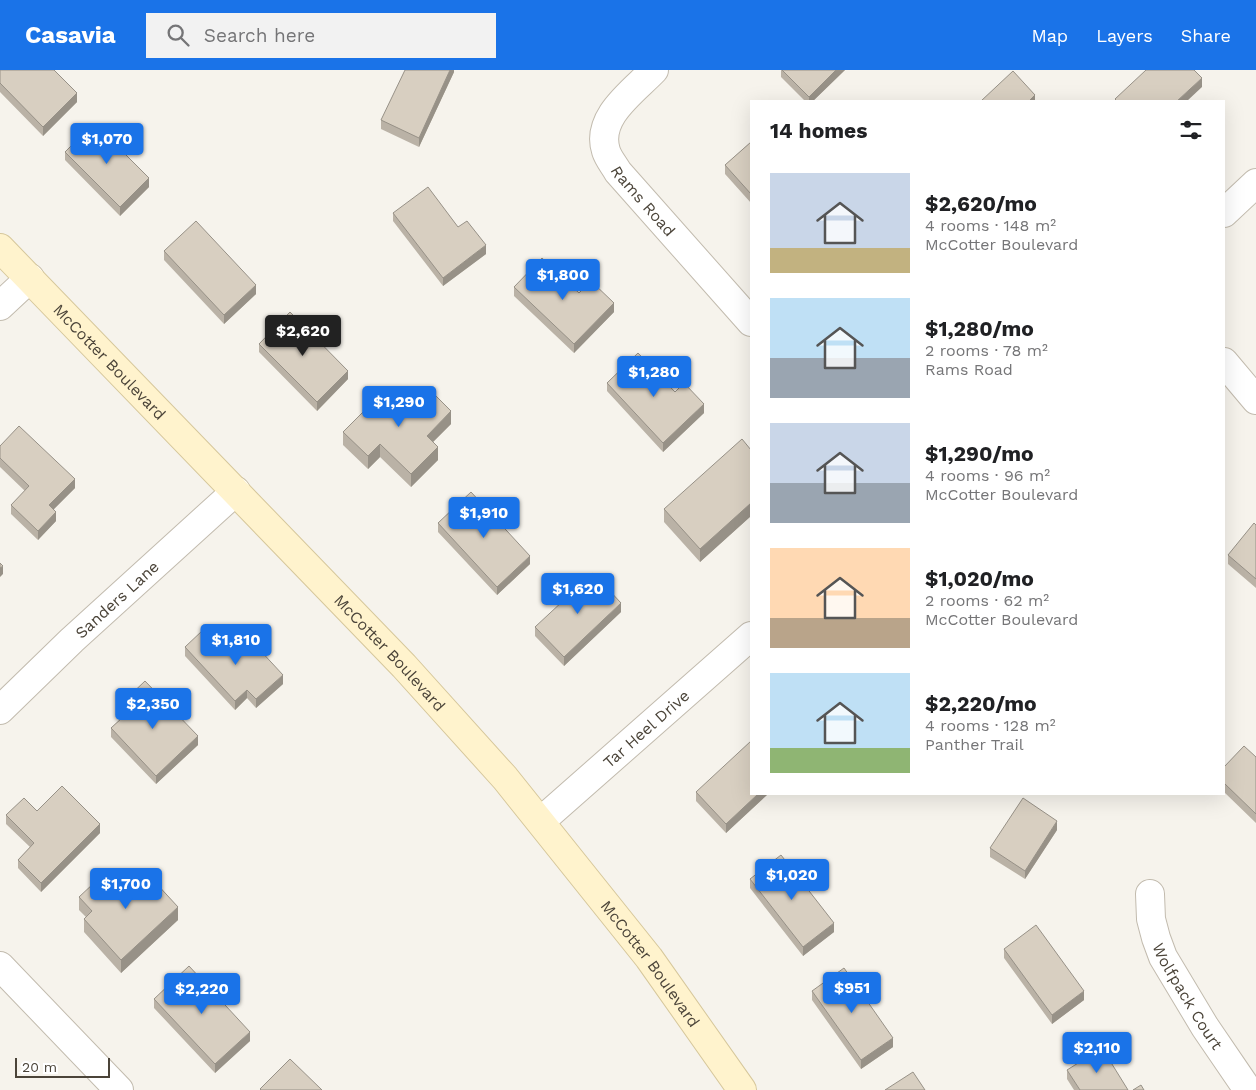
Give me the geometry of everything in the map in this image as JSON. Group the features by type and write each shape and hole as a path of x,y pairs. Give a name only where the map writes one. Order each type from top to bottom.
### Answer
{"street":[{"name":"Rams Road","path":"654,70 613,112 604,132 606,151 618,172 750,321"},
{"path":"1225,212 1256,183"},
{"name":"McCotter Boulevard","path":"0,248 404,666 506,778 649,958 742,1090"},
{"path":"0,306 30,278"},
{"path":"1225,363 1256,400"},
{"name":"Sanders Lane","path":"0,710 72,640 236,491"},
{"name":"Tar Heel Drive","path":"541,821 750,637"},
{"name":"Wolfpack Court","path":"1150,894 1151,919 1163,957 1205,1027 1248,1090"},
{"path":"0,966 119,1090"}],"building":[{"path":"0,70 54,70 77,93 43,127 0,83"},
{"path":"405,70 450,70 419,138 381,120"},
{"path":"782,70 836,70 809,97"},
{"path":"1146,70 1194,70 1202,78 1178,100 1115,99"},
{"path":"1013,71 1035,95 1030,100 982,100"},
{"path":"94,123 149,178 120,207 65,152"},
{"path":"750,143 750,193 725,165"},
{"path":"428,187 458,227 467,221 486,245 443,278 393,213"},
{"path":"196,221 256,285 224,315 164,251"},
{"path":"542,258 579,293 591,281 614,303 574,344 514,287"},
{"path":"290,312 348,371 317,402 259,344"},
{"path":"638,353 675,392 684,383 704,404 663,443 607,383"},
{"path":"386,389 407,410 429,389 451,411 427,436 438,447 411,474 380,444 368,456 343,432"},
{"path":"19,426 75,479 49,505 56,512 38,531 11,505 29,486 0,458 0,446"},
{"path":"742,439 750,449 750,504 700,549 664,509"},
{"path":"471,492 530,556 497,587 438,523"},
{"path":"1254,523 1256,525 1256,579 1228,555"},
{"path":"593,573 621,603 564,657 535,627"},
{"path":"203,630 226,654 246,635 283,675 256,699 247,690 235,701 185,647"},
{"path":"145,681 198,736 156,776 111,728 133,708 125,700"},
{"path":"750,742 750,795 757,795 726,824 696,792"},
{"path":"1244,746 1256,757 1256,814 1225,784 1225,766"},
{"path":"62,786 100,824 41,883 18,860 34,843 6,815 24,798 37,811"},
{"path":"1023,798 1057,821 1025,871 990,848"},
{"path":"781,855 834,923 803,947 750,879"},
{"path":"109,869 125,886 143,869 178,907 121,960 84,919 92,911 79,897"},
{"path":"1036,925 1084,991 1052,1015 1004,949"},
{"path":"189,966 250,1032 215,1064 154,999"},
{"path":"844,968 893,1038 861,1060 812,991"},
{"path":"1102,1048 1128,1090 1080,1090 1067,1070"},
{"path":"290,1059 322,1090 261,1090"},
{"path":"913,1072 925,1090 885,1090"},
{"path":"1141,1085 1144,1090 1133,1090"}]}
